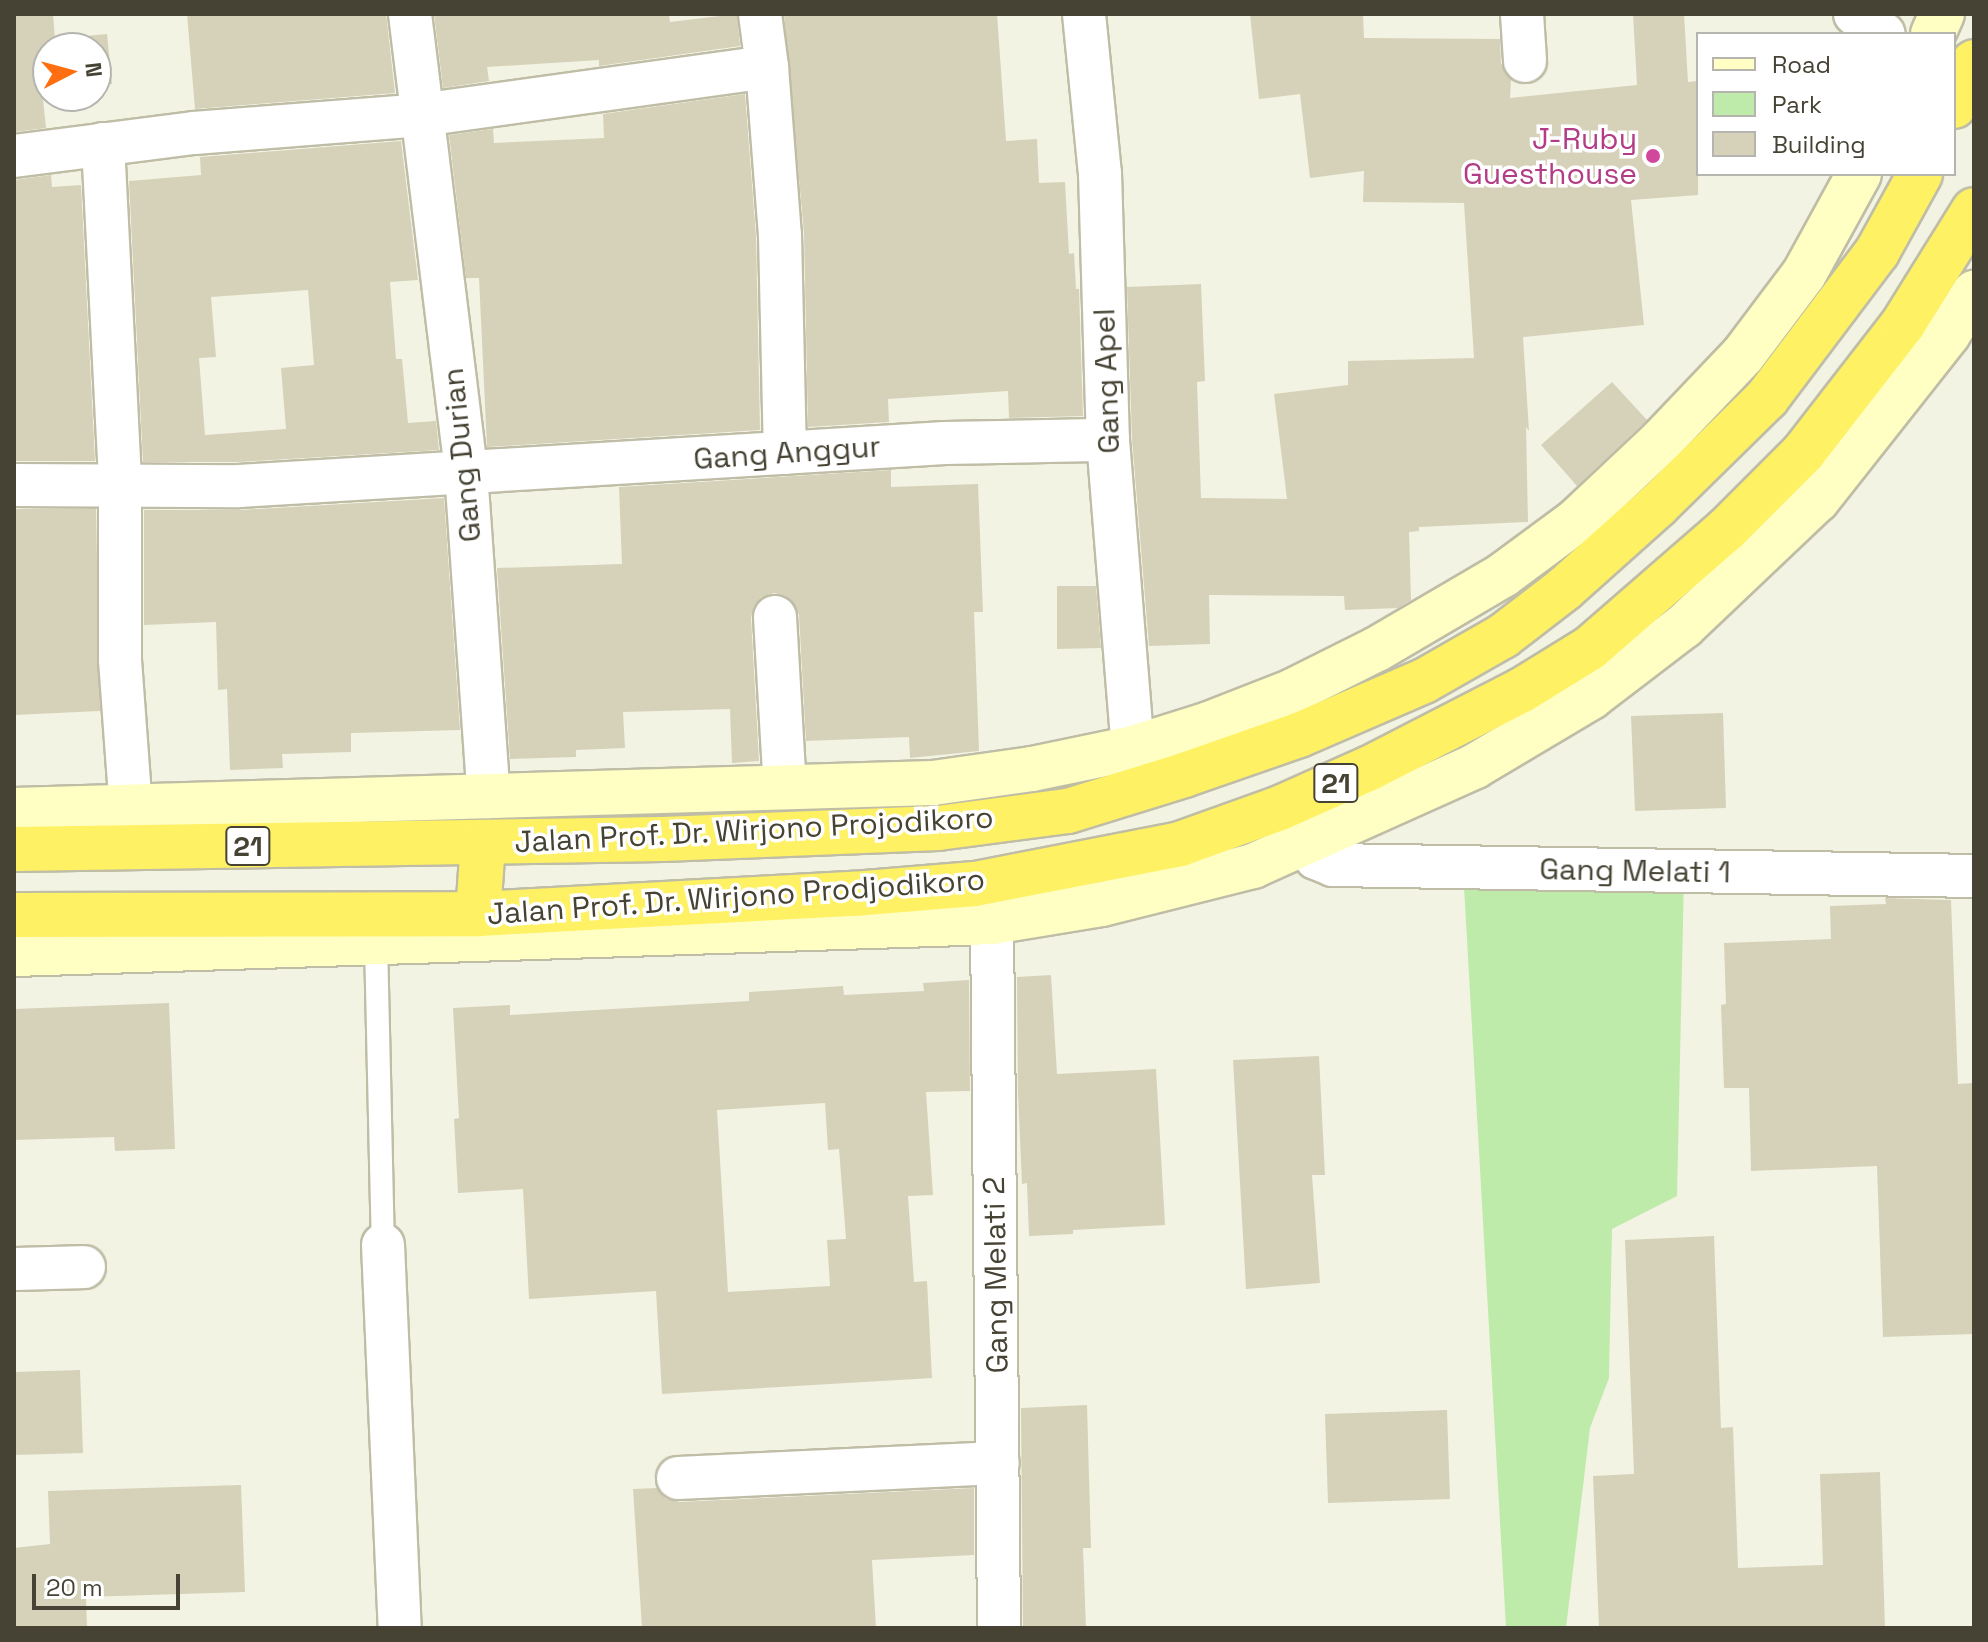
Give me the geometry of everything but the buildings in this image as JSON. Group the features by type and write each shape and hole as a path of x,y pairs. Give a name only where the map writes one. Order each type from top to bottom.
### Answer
{"highway":[{"path":"1956,102 1974,62"},
{"name":"Jalan Prof. Dr. Wirjono Projodikoro","path":"14,849 483,843 938,828 1068,811 1299,735 1424,681 1503,636 1564,589 1658,505 1767,398 1877,252 1919,176"},
{"name":"Jalan Prof. Dr. Wirjono Prodjodikoro","path":"14,915 478,914 853,894 975,884 1180,844 1280,808 1370,768 1522,690 1590,648 1716,539 1803,453 1903,324 1974,210"},
{"path":"478,914 483,843"}],"street":[{"name":"Gang Durian","path":"410,14 466,472 489,797"},
{"path":"760,14 780,235 785,453"},
{"name":"Gang Apel","path":"1084,14 1100,173 1108,440 1133,748"},
{"path":"1522,14 1525,61"},
{"path":"1855,14 1881,32"},
{"path":"14,156 194,133 421,115 767,67"},
{"path":"103,144 120,485 120,660 131,809"},
{"path":"14,810 131,809 933,783 1032,769 1133,748 1209,724 1293,691 1377,649 1503,575 1576,521 1663,439 1743,355 1804,274 1858,176"},
{"path":"14,954 992,922 1102,904 1253,866 1475,766 1591,697 1684,626 1817,500 1948,334 1974,293"},
{"name":"Gang Anggur","path":"14,485 239,486 945,443 1108,440"},
{"path":"775,617 785,788"},
{"name":"Gang Melati 1","path":"1306,842 1316,858 1333,865 1974,876"},
{"name":"Gang Melati 2","path":"992,922 999,1628"},
{"path":"383,1245 400,1628"},
{"path":"14,1269 84,1267"},
{"path":"678,1478 998,1463"}],"lane":[{"path":"376,942 383,1245"}],"green space":[{"path":"1463,869 1684,876 1677,1196 1612,1229 1609,1378 1590,1428 1566,1628 1506,1628"}],"place":[{"name":"J-Ruby Guesthouse","path":"1653,156"}]}
